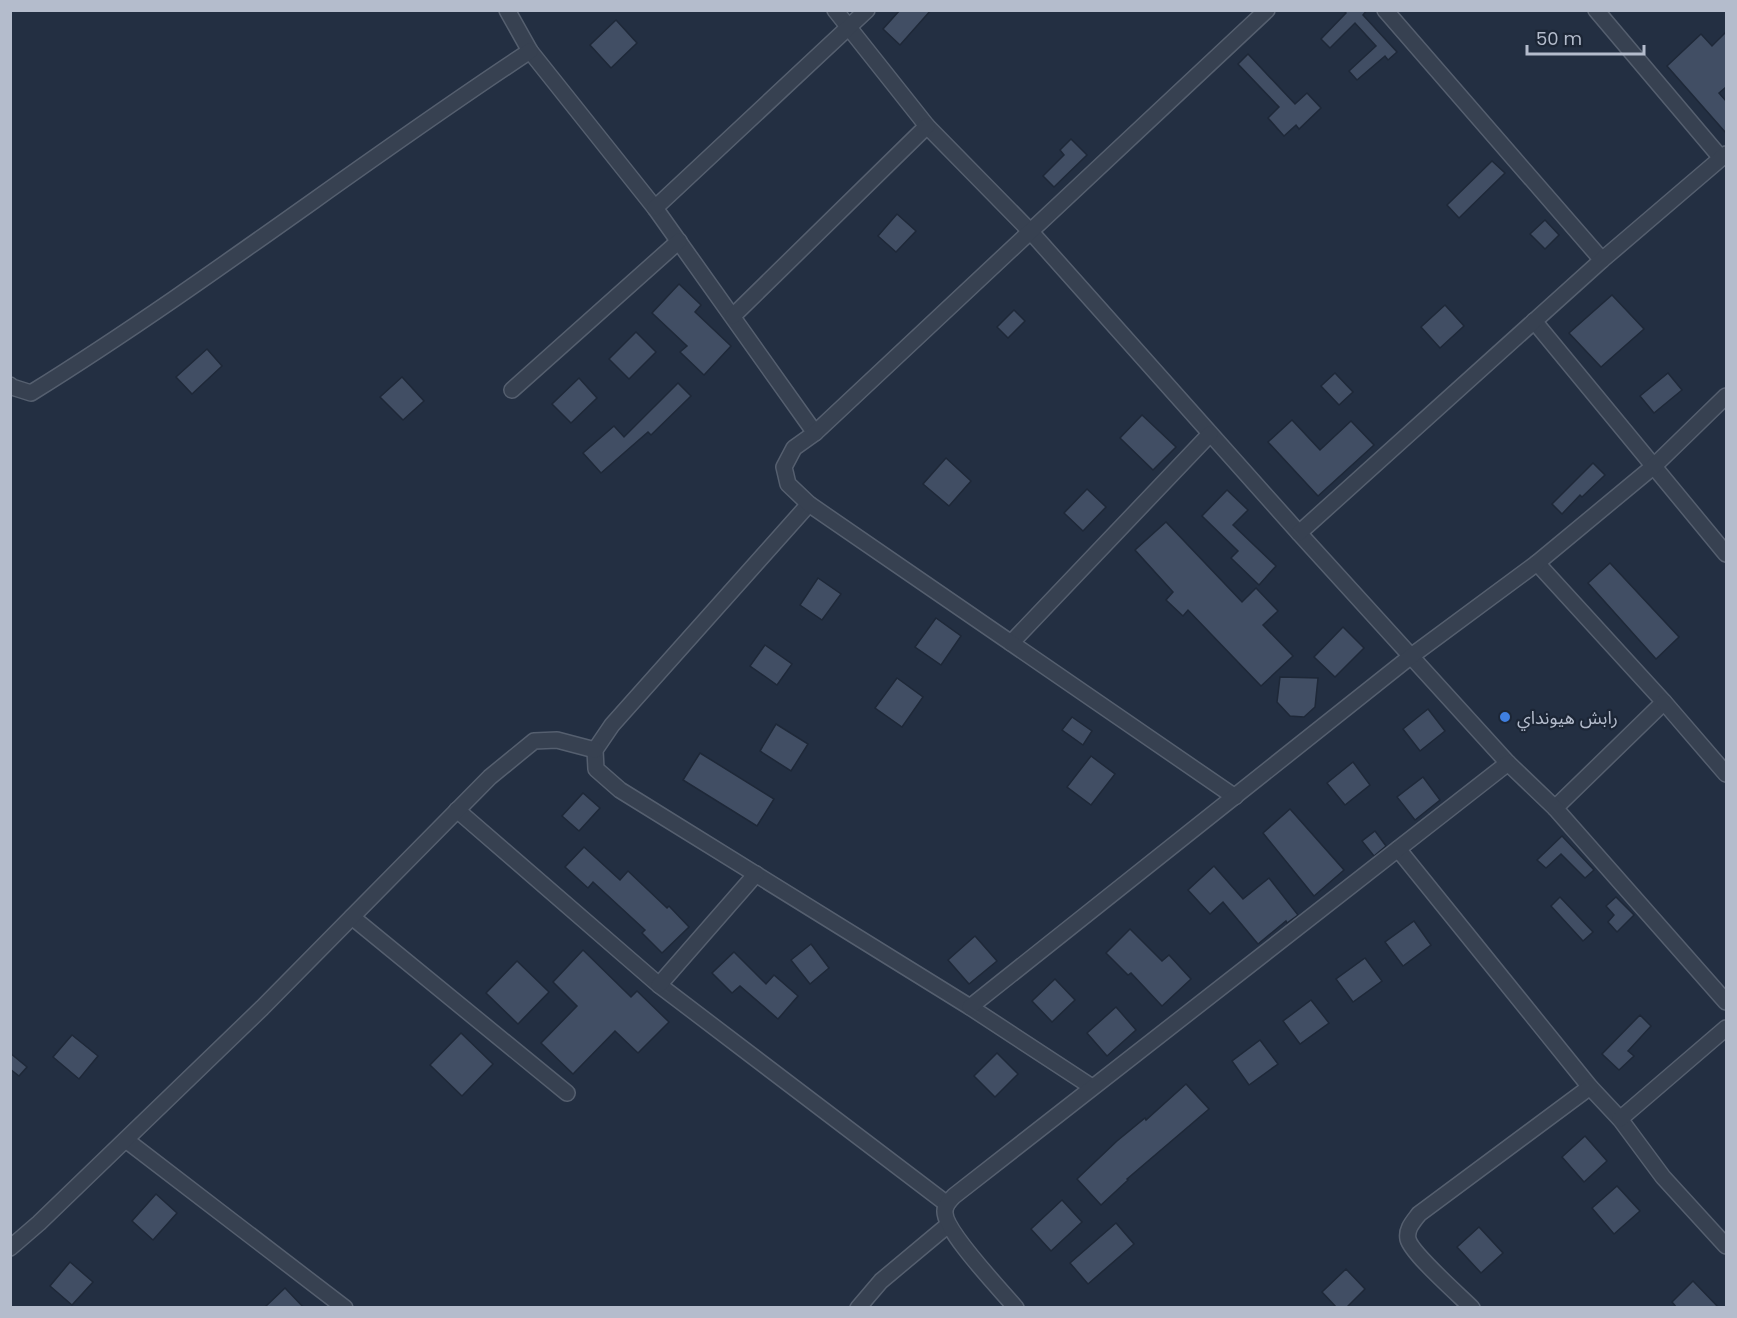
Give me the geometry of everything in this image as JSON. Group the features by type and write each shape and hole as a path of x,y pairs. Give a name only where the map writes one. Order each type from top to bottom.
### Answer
{"street":[{"path":"835,10 927,126 1031,232 1410,657 1508,763 1555,808 1726,1002"},
{"path":"655,208 867,10"},
{"path":"1235,797 809,504 788,484 784,467 794,448 815,433 1267,10"},
{"path":"1385,10 1602,260"},
{"path":"1299,533 1602,260 1724,156 1596,10"},
{"path":"507,11 530,51 655,208 815,433"},
{"path":"10,385 31,393 62,374 166,306 463,95 530,51"},
{"path":"734,316 927,126"},
{"path":"512,390 679,241"},
{"path":"1534,321 1726,554"},
{"path":"970,1007 1410,657 1537,563 1654,466 1726,396"},
{"path":"1011,643 1210,434"},
{"path":"809,504 620,717 595,750 596,769 620,790 970,1007 1092,1087"},
{"path":"1537,563 1664,702 1726,774"},
{"path":"1555,808 1664,702"},
{"path":"10,1248 39,1223 262,1008 490,777 534,741 557,740 595,750"},
{"path":"1016,1308 948,1226 944,1212 947,1204 961,1190 1092,1087 1508,763"},
{"path":"457,810 658,985 947,1204"},
{"path":"1398,849 1590,1087 1620,1119 1663,1177 1726,1246"},
{"path":"658,985 756,874"},
{"path":"352,917 567,1094"},
{"path":"1620,1119 1726,1028"},
{"path":"1472,1308 1417,1253 1408,1240 1409,1226 1419,1214 1590,1087"},
{"path":"126,1140 345,1308"},
{"path":"858,1308 881,1281 948,1226"}],"building":[{"path":"900,10 931,10 900,45 883,29"},
{"path":"1343,10 1367,10 1363,15 1397,52 1388,60 1385,56 1357,80 1349,71 1376,46 1355,23 1330,48 1321,39 1346,13"},
{"path":"616,20 637,43 611,68 590,45"},
{"path":"1726,32 1726,87 1719,93 1726,101 1726,133 1667,66 1701,34 1712,46"},
{"path":"1248,54 1295,104 1307,93 1321,108 1299,129 1296,125 1284,136 1268,118 1279,107 1238,64"},
{"path":"1071,139 1087,155 1054,187 1043,176 1064,155 1060,150"},
{"path":"1492,161 1505,173 1459,218 1447,205"},
{"path":"897,214 916,231 896,252 878,236"},
{"path":"1545,220 1559,235 1545,249 1530,234"},
{"path":"679,284 701,305 695,312 731,346 704,375 680,352 687,346 652,313"},
{"path":"1612,295 1644,329 1601,367 1569,333"},
{"path":"1445,305 1464,326 1440,348 1421,327"},
{"path":"1014,310 1025,321 1008,338 997,327"},
{"path":"636,332 656,352 629,379 609,359"},
{"path":"207,349 222,366 192,394 176,377"},
{"path":"1335,373 1353,392 1339,405 1321,386"},
{"path":"1668,373 1682,390 1654,413 1640,396"},
{"path":"402,377 424,401 403,420 380,397"},
{"path":"579,378 597,398 571,423 552,404"},
{"path":"678,383 691,396 651,435 648,432 601,473 583,453 614,426 624,437"},
{"path":"1142,415 1176,447 1153,470 1120,438"},
{"path":"1292,420 1320,450 1351,421 1374,445 1318,496 1268,442"},
{"path":"946,458 971,481 949,506 923,484"},
{"path":"1593,463 1605,475 1582,497 1580,495 1562,514 1552,504"},
{"path":"1087,489 1106,507 1083,531 1064,513"},
{"path":"1227,490 1248,510 1233,525 1276,566 1259,585 1231,558 1238,551 1202,516"},
{"path":"1166,522 1242,602 1256,588 1278,611 1263,625 1293,656 1261,686 1188,610 1183,616 1166,600 1173,592 1135,550"},
{"path":"1610,563 1679,637 1656,659 1588,583"},
{"path":"818,578 841,594 822,620 800,605"},
{"path":"936,618 961,636 941,665 915,647"},
{"path":"1343,627 1364,648 1335,677 1314,657"},
{"path":"765,645 792,664 777,685 750,666"},
{"path":"1280,677 1318,678 1315,707 1304,717 1290,716 1277,702"},
{"path":"897,678 923,697 902,727 875,708"},
{"path":"1428,709 1445,731 1420,751 1403,729"},
{"path":"1072,717 1092,731 1083,745 1062,730"},
{"path":"776,724 808,744 791,771 760,751"},
{"path":"700,753 774,799 757,826 683,780"},
{"path":"1091,756 1115,774 1091,805 1067,787"},
{"path":"1353,762 1370,785 1345,805 1327,783"},
{"path":"1423,777 1440,800 1415,820 1397,797"},
{"path":"583,793 600,808 579,831 562,816"},
{"path":"1290,809 1344,870 1314,896 1263,833"},
{"path":"1375,831 1386,846 1374,856 1362,841"},
{"path":"1562,836 1594,870 1585,878 1561,854 1546,868 1537,860"},
{"path":"584,847 620,880 628,871 667,908 669,906 689,927 662,953 642,933 645,930 593,882 588,888 565,867"},
{"path":"1214,866 1243,899 1269,878 1298,915 1287,923 1286,921 1258,944 1223,902 1210,914 1188,890"},
{"path":"1560,897 1593,932 1583,941 1551,906"},
{"path":"1616,897 1634,915 1617,932 1608,922 1614,915 1606,906"},
{"path":"1414,921 1431,945 1403,966 1385,942"},
{"path":"1130,929 1162,961 1169,955 1191,979 1162,1006 1131,973 1128,975 1106,953"},
{"path":"975,936 997,961 969,984 948,960"},
{"path":"811,944 829,968 810,984 791,960"},
{"path":"583,950 631,997 637,991 669,1022 638,1053 615,1031 573,1074 541,1043 577,1006 553,982"},
{"path":"734,952 766,984 774,975 798,996 778,1019 740,986 732,993 712,973"},
{"path":"1365,958 1382,981 1353,1002 1336,979"},
{"path":"517,961 549,992 518,1024 486,993"},
{"path":"1055,979 1075,1000 1052,1022 1032,1001"},
{"path":"1311,1000 1329,1023 1300,1044 1283,1021"},
{"path":"1116,1007 1136,1030 1107,1056 1087,1033"},
{"path":"1640,1015 1651,1026 1628,1051 1634,1056 1619,1070 1602,1054"},
{"path":"461,1033 493,1064 462,1096 430,1065"},
{"path":"72,1035 98,1056 79,1079 53,1057"},
{"path":"1260,1040 1278,1064 1249,1085 1232,1061"},
{"path":"10,1053 27,1067 19,1076 10,1069"},
{"path":"997,1053 1018,1074 995,1097 974,1076"},
{"path":"1186,1084 1209,1109 1127,1179 1101,1205 1077,1179 1117,1141 1145,1118 1146,1120"},
{"path":"1585,1136 1607,1161 1584,1182 1562,1157"},
{"path":"1617,1186 1640,1211 1614,1234 1592,1208"},
{"path":"156,1194 177,1213 153,1240 132,1221"},
{"path":"1062,1200 1082,1222 1051,1251 1031,1229"},
{"path":"1116,1223 1134,1244 1088,1284 1070,1263"},
{"path":"1479,1227 1503,1253 1481,1273 1457,1247"},
{"path":"70,1262 93,1282 72,1305 50,1286"},
{"path":"1346,1269 1365,1289 1346,1308 1337,1308 1322,1292"},
{"path":"1693,1281 1719,1308 1677,1308 1672,1302"},
{"path":"285,1288 304,1308 264,1308"}],"place":[{"name":"رابش هيونداي","path":"1505,717"}]}
